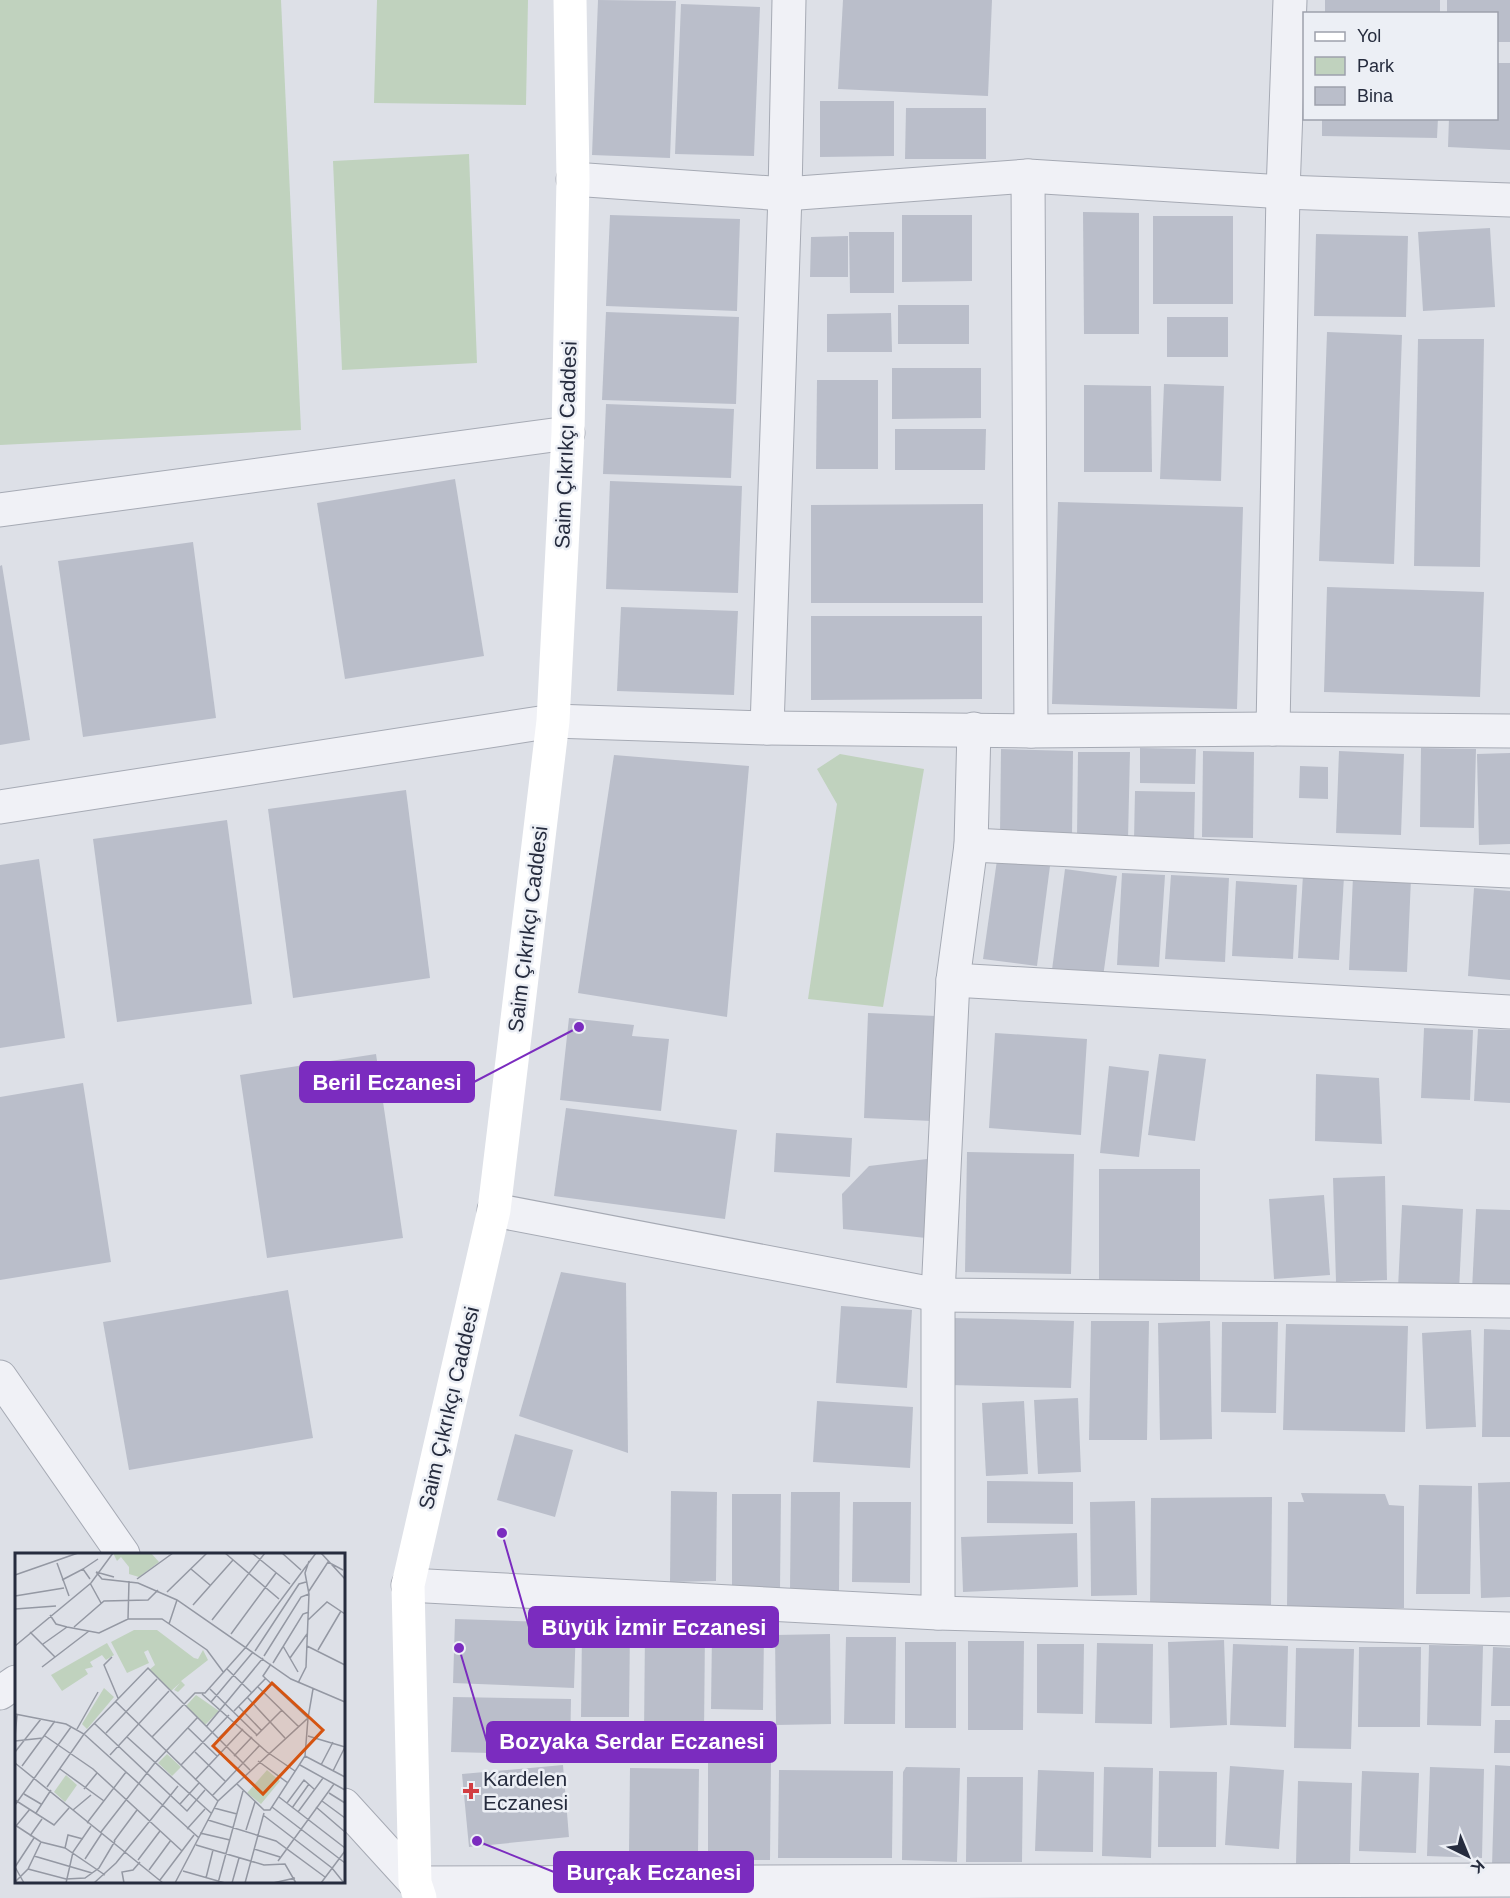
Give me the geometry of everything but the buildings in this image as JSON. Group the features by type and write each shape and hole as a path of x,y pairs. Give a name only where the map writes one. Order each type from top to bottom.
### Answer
{"main road":[{"name":"Saim Çıkrıkçı Caddesi","path":"421,1893 408,1585 495,1210 553,721 568,433 573,179 570,0"}],"street":[{"path":"767,728 785,194 789,0"},
{"path":"1273,729 1283,192 1290,0"},
{"path":"573,179 785,194 1028,176 1283,192 1510,201"},
{"path":"1028,176 1031,731"},
{"path":"0,510 568,433"},
{"path":"0,807 553,721 767,728 1031,731 1273,729 1510,731"},
{"path":"938,1613 938,1295 953,980 971,845 974,729"},
{"path":"971,845 1510,871"},
{"path":"953,980 1510,1012"},
{"path":"495,1210 938,1295 1510,1300"},
{"path":"0,1377 122,1553"},
{"path":"408,1585 938,1613 1510,1629"},
{"path":"0,1693 15,1683"},
{"path":"345,1806 421,1893 1510,1880"}],"green space":[{"path":"0,0 281,0 301,430 0,445"},
{"path":"377,0 528,0 526,105 374,103"},
{"path":"469,154 477,363 342,370 333,161"},
{"path":"840,754 924,769 883,1007 808,999 837,804 817,769"}],"place":[{"name":"Beril Eczanesi","path":"579,1027"},
{"name":"Büyük İzmir Eczanesi","path":"502,1533"},
{"name":"Bozyaka Serdar Eczanesi","path":"459,1648"},
{"name":"Kardelen Eczanesi","path":"471,1791"},
{"name":"Burçak Eczanesi","path":"477,1841"}]}
